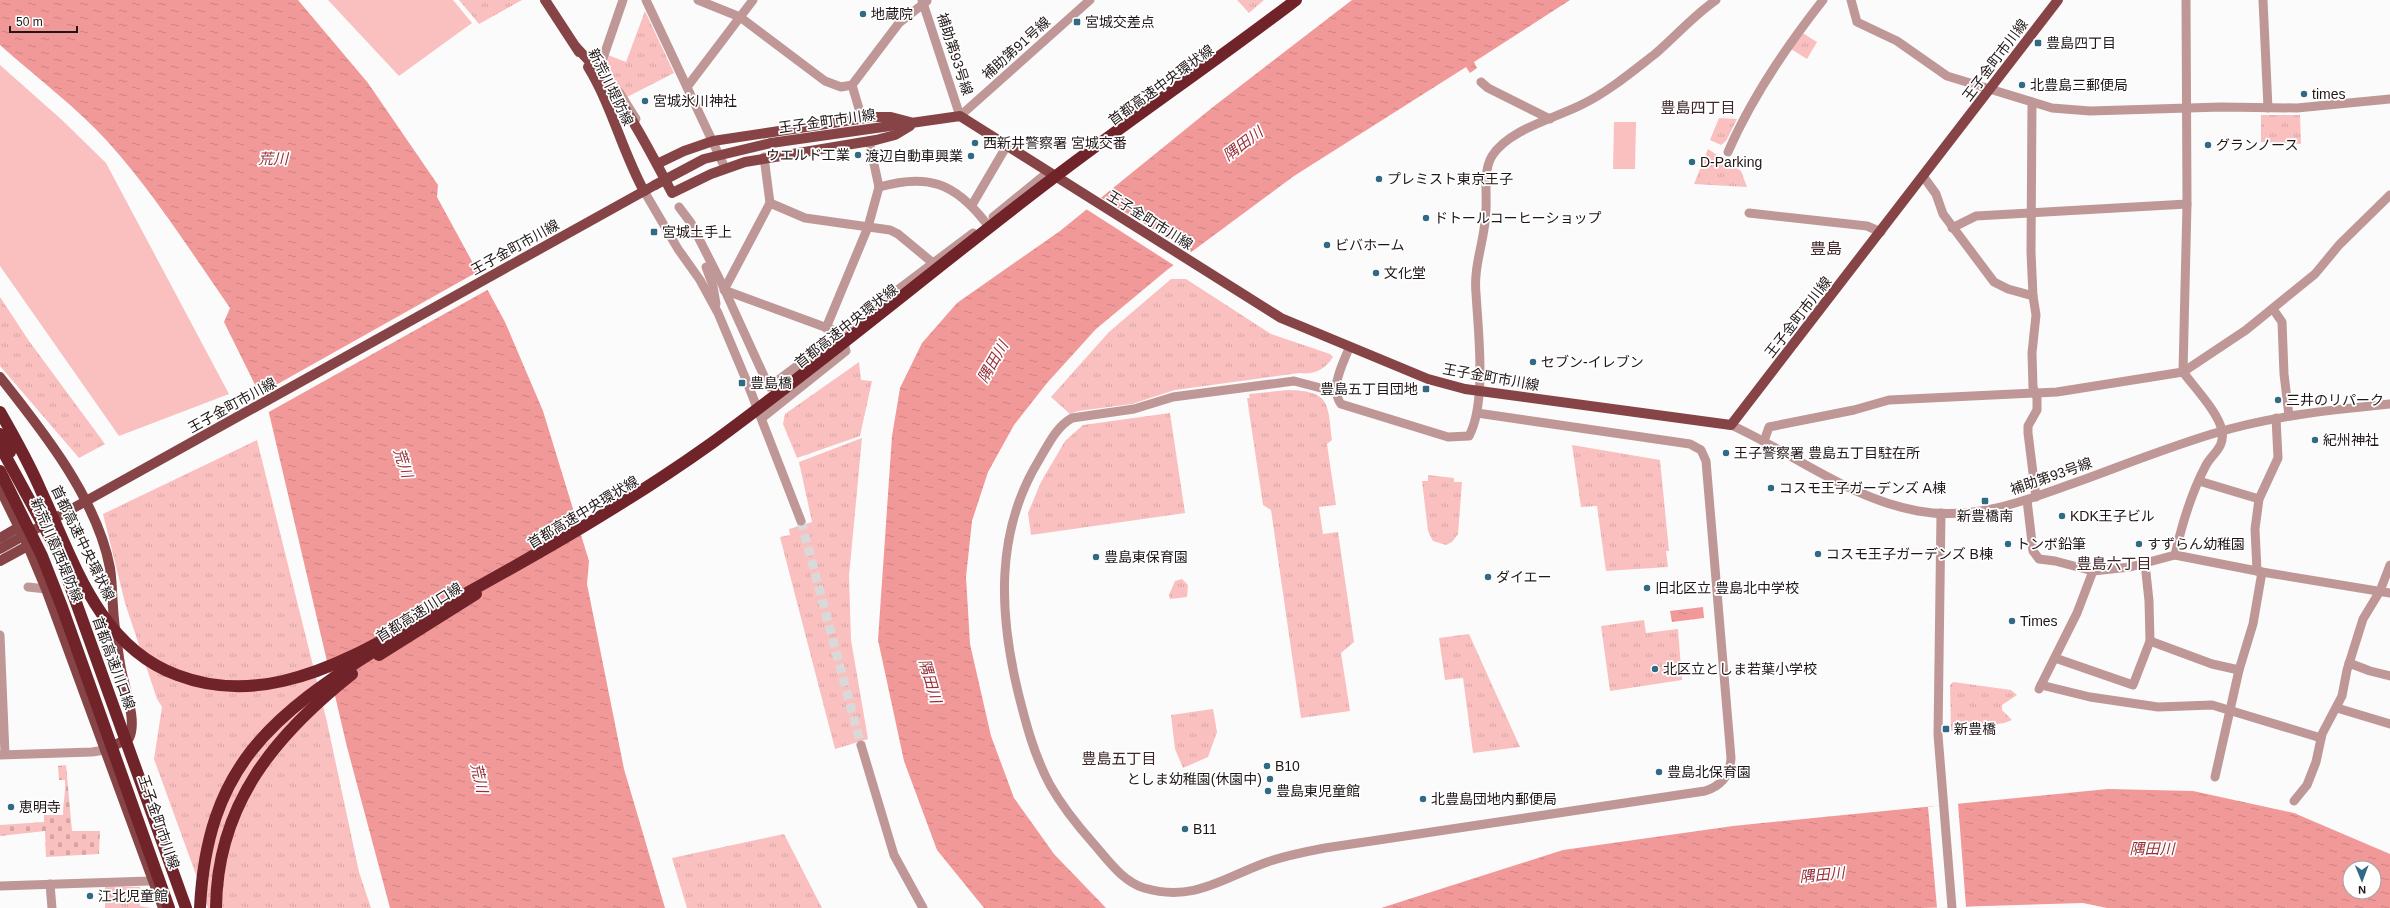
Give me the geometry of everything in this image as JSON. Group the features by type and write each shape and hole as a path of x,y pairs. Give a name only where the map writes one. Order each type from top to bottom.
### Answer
{"highway":[{"name":"首都高速中央環状線","path":"200,908 206,851 216,811 234,777 258,741 280,720 332,679 623,502 710,444 1048,182 1296,0"},
{"name":"首都高速中央環状線","path":"0,446 71,576 101,623 120,644 139,660 164,674 190,684 218,689 249,691 297,682 368,654 625,506 712,448 1092,154 1302,0"},
{"name":"首都高速中央環状線","path":"0,412 28,462 88,593 105,620 119,637 142,656 177,675 209,684 237,686 267,684 296,678 354,654 475,592"},
{"name":"首都高速川口線","path":"0,434 39,510 57,552 186,908"},
{"path":"0,471 42,556 62,606 169,908"},
{"name":"首都高速川口線","path":"216,908 220,866 235,811 248,784 278,743 308,711 360,667 475,592"}],"main road":[{"name":"新荒川堤防線","path":"545,0 576,47 599,88 630,164 644,191"},
{"name":"王子金町市川線","path":"0,549 704,159 742,148 771,143 960,116 1074,190 1281,318 1349,348 1428,379 1478,391 1731,425 2058,0"},
{"path":"576,47 589,60 622,103 672,193 725,168 764,157 869,141 895,135 915,123"},
{"path":"657,164 684,151 713,141 862,119 891,117 915,123"},
{"path":"0,378 49,442 85,502 100,531 110,568 120,658 133,726 129,738 105,750"},
{"name":"新荒川葛西堤防線","path":"0,457 40,540 117,745"},
{"name":"新荒川葛西堤防線","path":"0,489 19,526"},
{"path":"0,538 31,520"},
{"name":"王子金町市川線","path":"19,526 46,589 163,908"},
{"path":"0,561 40,540"},
{"name":"王子金町市川線","path":"117,745 174,908"}],"street":[{"path":"623,0 602,61 602,69 629,106 644,134 643,140"},
{"path":"646,0 725,168"},
{"path":"698,0 740,17 825,80 841,87 852,85 899,24 924,1"},
{"path":"687,87 753,0"},
{"name":"補助第91号線","path":"960,116 1090,0"},
{"path":"1349,348 1338,378 1336,392 1338,401 1344,406 1448,437 1469,436 1477,413 1479,336 1475,286 1486,221 1486,179 1489,164 1501,145 1529,128 1583,104 1602,93 1655,53 1697,12 1716,0"},
{"path":"1728,152 1743,118 1762,86 1802,26 1823,0"},
{"path":"1851,0 1857,22 1897,41 1947,76 2052,108 2090,111 2187,107 2297,108 2390,98"},
{"path":"2175,555 2190,499 2207,464 2221,447 2222,431 2218,421 2183,372 2187,204 2186,0"},
{"path":"2263,0 2268,108"},
{"name":"補助第93号線","path":"924,1 960,116"},
{"path":"1481,82 1488,88 1550,119"},
{"path":"852,85 862,119"},
{"path":"2032,102 2031,213 2033,296 2036,315 2032,353 2037,410 2028,426 2028,433 2034,556 2038,559 2055,560 2094,571 2145,563 2175,555 2259,572 2390,593"},
{"path":"826,328 868,227 879,187 869,141"},
{"path":"972,205 1006,147"},
{"path":"724,290 770,203 764,157"},
{"path":"679,207 691,223 769,388 986,223 1047,173"},
{"path":"1924,176 1936,194 1943,214 1952,228 1994,282 2008,289 2033,296"},
{"path":"879,187 903,180 924,181 953,189 972,205 986,223"},
{"path":"644,191 678,249 700,280 718,313 762,418 801,521"},
{"path":"672,193 711,278 718,313"},
{"path":"1764,441 1769,426 1854,410 1890,400 2016,392 2035,393 2183,372 2273,309 2315,274 2339,245 2390,195"},
{"path":"770,203 805,218 890,230 898,234 933,263"},
{"path":"1952,228 1976,216 2187,204"},
{"path":"1749,212 1867,226 1881,232"},
{"path":"724,290 826,328 841,332 846,342 846,351 762,418"},
{"path":"2273,309 2282,322 2284,374 2289,416"},
{"path":"1336,392 1294,381 1173,397 1134,409 1072,418 1065,422 1055,434 1033,470 1020,497 1006,547 1004,571 1005,613 1009,655 1031,741 1050,784 1060,801 1079,827 1129,881 1156,890 1194,891 1213,886 1265,863 1326,848 1705,791 1719,785 1729,773 1731,758 1729,726 1727,705 1725,703 1706,466 1701,450 1690,444 1477,413"},
{"name":"補助第93号線","path":"1731,425 1764,441 1843,484 1871,497 1899,507 1941,514 1981,512 2031,498 2222,431 2276,418 2390,404"},
{"path":"2215,776 2239,670 2254,624 2259,572 2255,529 2259,499 2278,458 2276,418"},
{"path":"2199,481 2259,499"},
{"path":"1941,514 1938,680 1941,785 1952,908"},
{"path":"2056,658 2133,685 2150,641 2149,602 2145,563"},
{"path":"2294,801 2307,785 2316,762 2321,738 2342,696 2349,663 2364,619 2380,591 2390,565"},
{"path":"2094,571 2078,613 2040,687 2129,704 2158,707 2207,705 2231,710 2252,718 2321,738"},
{"path":"28,587 46,589"},
{"path":"0,635 3,754 92,752 105,750"},
{"path":"2150,641 2212,664 2239,670"},
{"path":"2349,663 2370,671 2390,676"},
{"path":"2337,708 2390,724"},
{"path":"861,745 894,855 923,908"},
{"path":"0,886 149,881 161,872"},
{"path":"50,884 52,908"}],"green space":[{"path":"328,0 453,0 472,23 399,76"},
{"path":"459,0 522,0 479,24"},
{"path":"1237,0 1264,0 1249,13"},
{"path":"645,11 674,73 627,97 609,73 607,67 608,55 626,62"},
{"path":"1801,32 1817,42 1807,59 1791,49"},
{"path":"0,65 62,120 106,163 229,394 119,436 0,266"},
{"path":"2261,115 2300,115 2301,144 2261,142"},
{"path":"1719,118 1737,119 1726,141 1721,145 1710,140"},
{"path":"1614,122 1636,122 1635,169 1613,169"},
{"path":"1708,149 1741,171 1747,187 1694,184"},
{"path":"1171,279 1186,279 1271,334 1330,354 1333,357 1330,362 1318,371 1314,372 1175,390 1132,404 1078,411 1070,414 1051,397 1109,332"},
{"path":"0,297 29,341 105,444 79,458 0,366"},
{"path":"859,362 861,380 872,381 860,436 797,458 783,424 785,414"},
{"path":"1288,390 1312,393 1324,402 1327,408 1332,440 1327,444 1336,505 1319,507 1323,534 1338,532 1354,642 1341,653 1350,711 1301,718 1271,510 1263,505 1247,398 1250,398 1249,394"},
{"path":"1170,413 1185,513 1031,535 1028,513 1041,482 1065,441 1083,425"},
{"path":"862,438 849,576 851,640 868,739 835,749 780,537 790,535 789,529 812,522 799,462"},
{"path":"257,440 327,722 359,872 371,908 208,908 154,759 162,707 157,699 125,603 103,514"},
{"path":"1572,445 1660,460 1669,551 1666,551 1668,567 1606,571 1597,506 1581,507"},
{"path":"1428,475 1454,478 1454,482 1462,482 1458,534 1452,542 1446,545 1433,541 1428,531 1422,481 1428,481"},
{"path":"1182,579 1188,585 1187,597 1170,599 1169,595 1175,581"},
{"path":"1644,620 1646,633 1678,629 1682,680 1610,691 1601,626"},
{"path":"1469,634 1520,747 1473,753 1463,678 1445,680 1439,638"},
{"path":"1953,682 2011,690 2017,695 2002,705 2002,710 2012,720 2004,723 1951,731 1950,685"},
{"path":"1213,709 1217,732 1208,757 1183,768 1175,749 1171,715"},
{"path":"66,765 72,831 100,831 99,854 46,857 45,831 0,836 0,825 44,822 44,815 63,815 65,780 59,780 58,766"},
{"path":"784,834 822,908 687,908 672,858"},
{"path":"105,886 140,887 140,906 151,908 105,908"}],"water":[{"name":"荒川","path":"0,0 298,0 368,83 438,185 437,197 505,322 543,411 589,561 587,584 624,769 665,908 390,908 347,747 269,413 224,322 230,308 157,202 125,161 96,129 0,45"},
{"name":"隅田川","path":"1352,0 1570,0 1474,62 1477,68 1470,73 1466,67 1294,176 1167,270 1096,329 1047,383 1014,425 988,472 972,521 966,577 970,644 991,736 1014,798 1054,854 1106,908 984,908 937,850 904,761 878,640 892,436 900,388 922,343 957,303 1060,231 1213,107"},
{"path":"1703,607 1704,618 1672,622 1670,611"},
{"name":"隅田川","path":"2108,789 2193,791 2294,813 2390,854 2390,908 2107,908 2083,903 1922,908 1381,908 1563,850 1733,826"}],"pier":[{"path":"1100,197 1193,253 1175,266 1086,209"},
{"path":"479,271 489,289 267,413 258,395"},
{"path":"1958,803 1966,907 1937,908 1928,807"}],"tunnel":[{"path":"801,521 861,745"}],"place":[{"name":"地蔵院","path":"863,14"},
{"name":"宮城交差点","path":"1077,22"},
{"name":"豊島四丁目","path":"2038,43"},
{"name":"北豊島三郵便局","path":"2022,85"},
{"name":"times","path":"2304,94"},
{"name":"宮城氷川神社","path":"645,101"},
{"name":"西新井警察署 宮城交番","path":"975,143"},
{"name":"グランノース","path":"2208,145"},
{"name":"ウエルド工業","path":"858,155"},
{"name":"渡辺自動車興業","path":"971,156"},
{"name":"D-Parking","path":"1692,162"},
{"name":"プレミスト東京王子","path":"1379,179"},
{"name":"ドトールコーヒーショップ","path":"1426,218"},
{"name":"宮城土手上","path":"654,232"},
{"name":"ビバホーム","path":"1327,245"},
{"name":"文化堂","path":"1376,273"},
{"name":"セブン-イレブン","path":"1533,362"},
{"name":"豊島橋","path":"742,383"},
{"name":"豊島五丁目団地","path":"1426,389"},
{"name":"三井のリパーク","path":"2278,400"},
{"name":"紀州神社","path":"2315,440"},
{"name":"王子警察署 豊島五丁目駐在所","path":"1726,453"},
{"name":"コスモ王子ガーデンズ A棟","path":"1771,488"},
{"name":"新豊橋南","path":"1985,501"},
{"name":"KDK王子ビル","path":"2062,516"},
{"name":"トンボ鉛筆","path":"2008,544"},
{"name":"すずらん幼稚園","path":"2139,544"},
{"name":"コスモ王子ガーデンズ B棟","path":"1818,554"},
{"name":"豊島東保育園","path":"1096,557"},
{"name":"ダイエー","path":"1488,577"},
{"name":"旧北区立 豊島北中学校","path":"1647,588"},
{"name":"Times","path":"2012,621"},
{"name":"北区立としま若葉小学校","path":"1655,669"},
{"name":"新豊橋","path":"1946,729"},
{"name":"B10","path":"1267,766"},
{"name":"豊島北保育園","path":"1659,772"},
{"name":"としま幼稚園(休園中)","path":"1270,779"},
{"name":"豊島東児童館","path":"1268,791"},
{"name":"北豊島団地内郵便局","path":"1423,799"},
{"name":"恵明寺","path":"11,807"},
{"name":"B11","path":"1185,829"},
{"name":"江北児童館","path":"90,896"}],"district":[{"name":"豊島四丁目","path":"1698,108"},
{"name":"豊島","path":"1826,248"},
{"name":"豊島六丁目","path":"2114,564"},
{"name":"豊島五丁目","path":"1119,759"}]}
